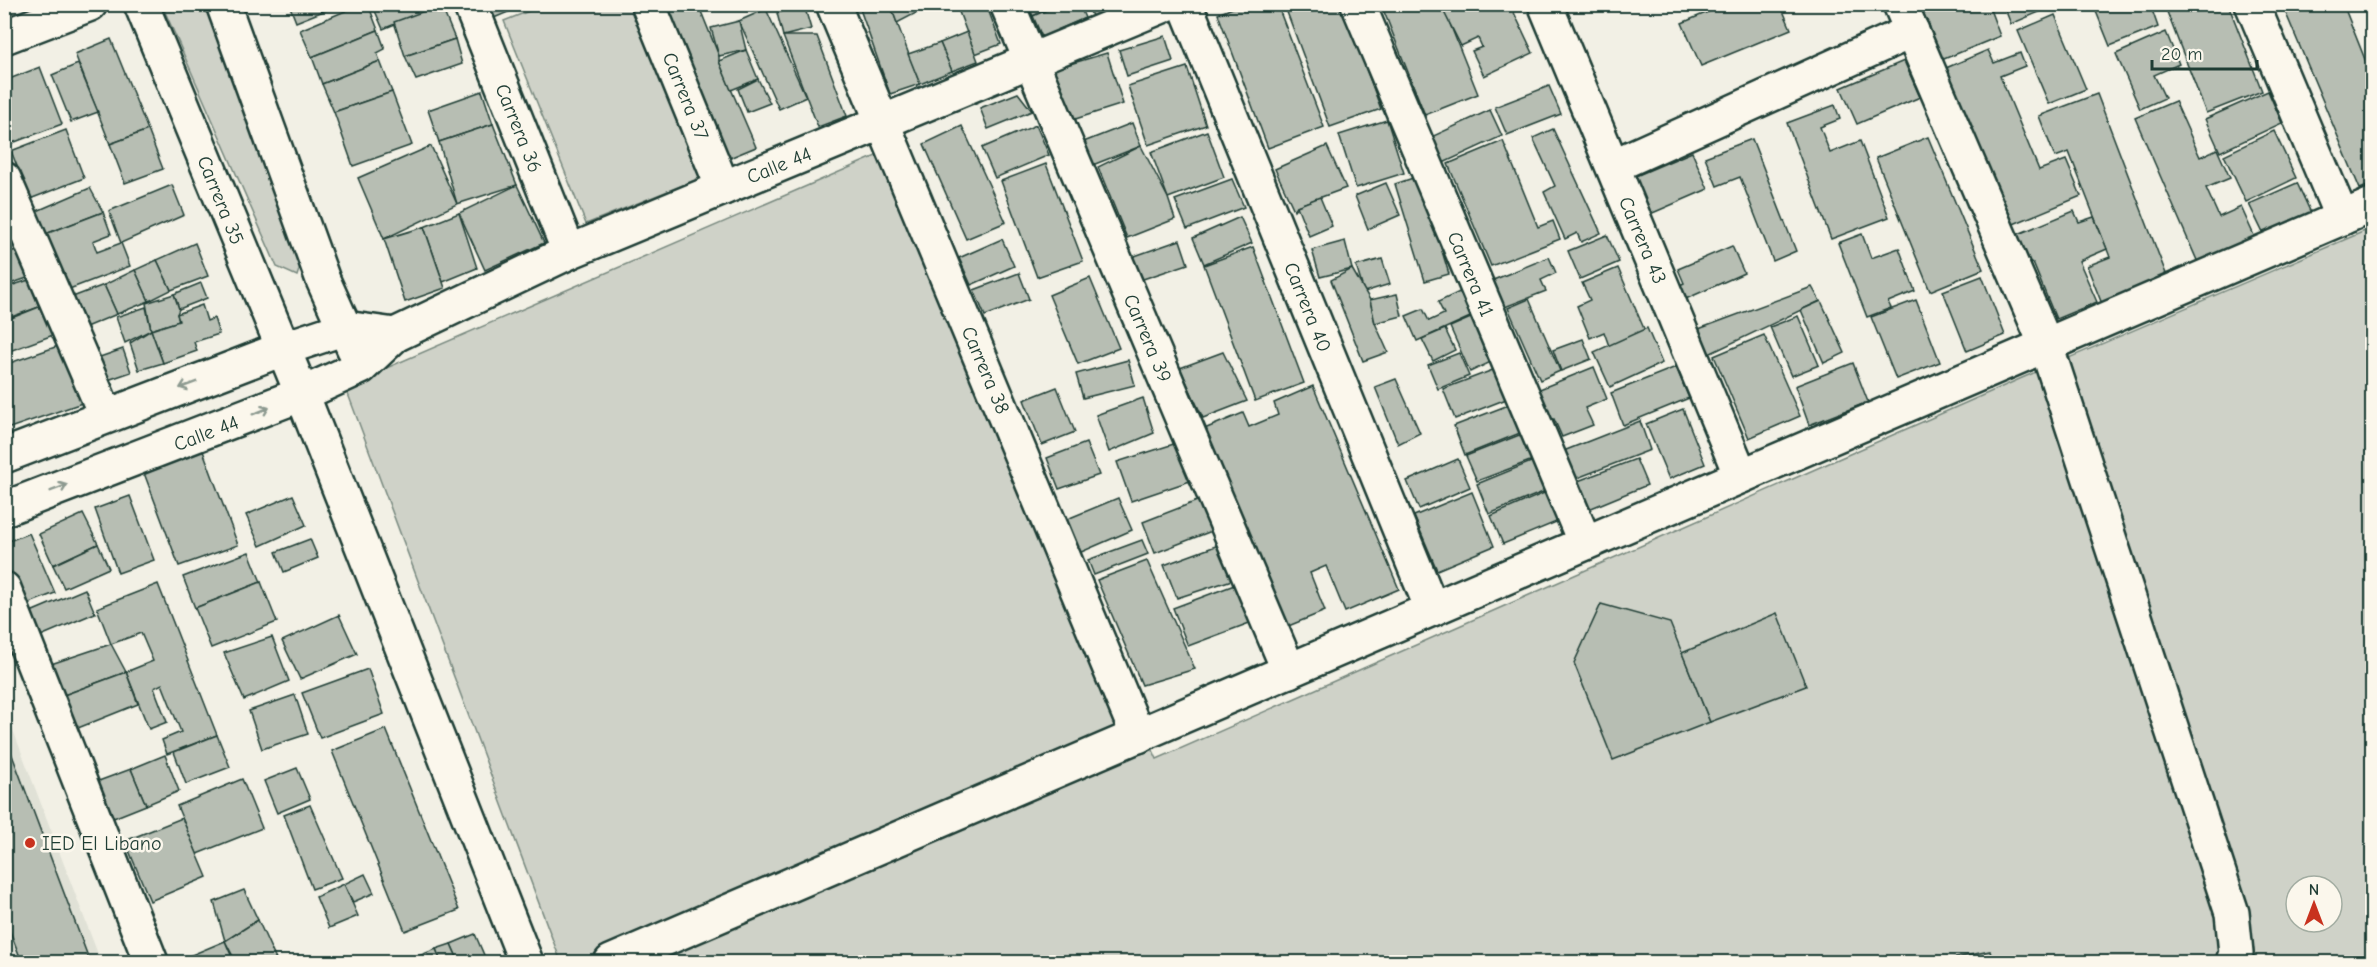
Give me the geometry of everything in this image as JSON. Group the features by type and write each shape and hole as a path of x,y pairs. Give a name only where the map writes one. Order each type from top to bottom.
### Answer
{"street":[{"path":"4,37 90,4"},
{"name":"Carrera 35","path":"141,4 302,394 526,963"},
{"path":"223,4 323,280 361,367"},
{"name":"Carrera 36","path":"470,4 569,252"},
{"name":"Carrera 37","path":"648,4 723,188"},
{"name":"Carrera 38","path":"833,4 1138,736"},
{"name":"Carrera 39","path":"1007,4 1289,671"},
{"name":"Calle 44","path":"4,509 302,394 361,367 395,335 569,252 1167,4"},
{"name":"Carrera 40","path":"1185,4 1432,609"},
{"name":"Carrera 41","path":"1358,4 1585,543"},
{"name":"Carrera 43","path":"1545,4 1741,476"},
{"path":"2252,4 2343,218"},
{"path":"1613,166 1906,18 2046,345 2232,914 2236,953 2233,963"},
{"path":"4,179 106,416"},
{"path":"610,963 2373,205"},
{"path":"4,456 282,349 345,328 395,335"},
{"path":"4,589 151,963"}],"shaded area":[{"path":"162,5 215,5 305,252 297,276 277,267"},
{"path":"544,5 632,5 700,178 586,224 504,21"},
{"path":"883,153 1157,759 2022,378 2372,228 2372,962 561,962 345,386"},
{"name":"IED El Libano","path":"10,722 101,962 5,962 4,724"}],"building":[{"path":"289,4 341,4 296,22"},
{"path":"362,4 368,4 378,30 312,57 300,30"},
{"path":"372,4 441,4 441,5 383,29"},
{"path":"488,4 527,4 494,18"},
{"path":"665,4 698,4 719,61 756,147 727,159"},
{"path":"870,4 890,4 920,84 890,94 860,9"},
{"path":"890,4 920,4 922,10 897,23"},
{"path":"956,4 986,4 1001,44 975,54"},
{"path":"1028,4 1054,4 1054,5 1033,16"},
{"path":"1061,4 1079,4 1085,18 1042,37 1033,16"},
{"path":"1087,4 1127,4 1094,21"},
{"path":"1242,4 1277,4 1324,127 1268,148 1218,14"},
{"path":"1284,4 1342,4 1381,109 1330,127"},
{"path":"1381,4 1442,4 1478,94 1425,115"},
{"path":"1454,4 1510,4 1533,53 1484,76 1472,51 1482,47 1478,38 1461,46 1443,10"},
{"path":"1727,4 1780,4 1791,29 1701,66 1682,23"},
{"path":"1915,4 1988,4 2000,36 1939,61"},
{"path":"2003,4 2050,4 2051,7 2011,24"},
{"path":"2093,4 2150,4 2158,27 2110,46"},
{"path":"2164,4 2228,4 2262,91 2206,113"},
{"path":"2282,4 2343,4 2372,77 2372,184 2360,189"},
{"path":"441,5 455,39 405,56 394,22"},
{"path":"804,5 811,29 783,36 777,13"},
{"path":"766,9 806,97 779,109 739,21"},
{"path":"2055,15 2086,89 2049,104 2018,31"},
{"path":"739,21 746,50 719,56 711,28"},
{"path":"378,30 385,49 377,53 380,61 322,84 312,57"},
{"path":"967,32 978,61 952,71 940,43"},
{"path":"2166,32 2179,64 2154,75 2165,98 2140,109 2116,54"},
{"path":"783,36 817,36 847,116 818,127"},
{"path":"1165,36 1173,61 1127,76 1119,50"},
{"path":"111,39 148,130 110,144 75,54"},
{"path":"455,39 462,64 416,80 405,56"},
{"path":"940,43 952,71 920,84 908,54"},
{"path":"746,50 758,79 731,90 719,61"},
{"path":"1988,50 1994,63 2020,53 2025,66 2000,76 2039,170 2066,160 2081,196 2011,225 1946,68"},
{"path":"1107,53 1123,104 1069,121 1053,69"},
{"path":"380,61 392,92 334,112 322,84"},
{"path":"1904,61 1920,97 1857,124 1841,88"},
{"path":"78,64 98,112 71,122 52,75"},
{"path":"40,67 62,124 7,145 4,139 4,81"},
{"path":"1187,67 1206,125 1148,145 1128,86"},
{"path":"758,79 770,103 747,112 738,89"},
{"path":"1549,86 1561,114 1507,135 1495,107"},
{"path":"482,91 493,124 439,142 428,110"},
{"path":"2268,91 2282,123 2220,152 2205,119"},
{"path":"392,92 412,145 353,166 334,112"},
{"path":"1018,93 1032,111 988,129 980,108"},
{"path":"2097,94 2168,279 2102,304 2087,266 2110,257 2069,152 2055,157 2039,116"},
{"path":"2175,101 2200,157 2217,149 2230,178 2206,188 2219,217 2241,207 2256,240 2199,265 2135,118"},
{"path":"1835,105 1840,119 1820,127 1830,153 1860,141 1889,217 1831,239 1787,123"},
{"path":"1490,110 1502,136 1441,164 1429,138"},
{"path":"1387,120 1404,173 1356,188 1339,135"},
{"path":"1132,123 1141,146 1085,168 1076,145"},
{"path":"493,124 517,185 457,204 439,142"},
{"path":"1036,125 1049,155 995,178 982,148"},
{"path":"962,126 1006,222 966,239 924,144"},
{"path":"1553,129 1601,233 1581,242 1577,233 1565,239 1544,192 1555,186 1533,138"},
{"path":"66,130 84,178 30,199 11,151"},
{"path":"148,130 163,169 125,183 110,144"},
{"path":"1207,131 1224,177 1168,198 1151,152"},
{"path":"2274,131 2296,178 2246,202 2224,155"},
{"path":"1928,137 1983,269 1930,291 1876,158"},
{"path":"1752,139 1796,251 1773,261 1740,177 1717,186 1705,157"},
{"path":"1503,141 1538,227 1553,221 1560,239 1491,266 1448,164"},
{"path":"431,146 457,204 384,239 358,178"},
{"path":"1141,146 1168,198 1175,219 1127,238 1098,167"},
{"path":"1327,146 1346,188 1297,206 1294,210 1275,169"},
{"path":"1692,152 1708,189 1648,215 1631,178"},
{"path":"1046,164 1083,261 1037,277 1001,181"},
{"path":"1419,176 1449,274 1425,281 1395,184"},
{"path":"1232,179 1244,207 1187,229 1175,200"},
{"path":"1386,183 1400,215 1368,229 1355,196"},
{"path":"2297,183 2311,213 2264,235 2249,204"},
{"path":"172,185 184,215 121,243 109,211"},
{"path":"517,185 544,243 485,270 459,213"},
{"path":"90,188 103,212 43,235 37,211"},
{"path":"1320,197 1332,226 1309,236 1297,206"},
{"path":"2074,211 2079,222 2094,217 2107,249 2079,261 2097,302 2056,319 2033,263 2023,267 2011,237"},
{"path":"103,212 111,234 93,241 97,252 121,243 130,266 64,291 43,235"},
{"path":"459,213 477,268 443,282 424,227"},
{"path":"1240,217 1252,243 1204,264 1193,238"},
{"path":"11,221 18,240 4,245 4,223"},
{"path":"424,227 445,288 405,302 384,239"},
{"path":"1862,234 1871,258 1899,248 1915,291 1888,302 1891,308 1867,317 1838,243"},
{"path":"1607,235 1619,262 1580,279 1568,251"},
{"path":"1002,239 1014,266 971,285 959,258"},
{"path":"1180,240 1188,264 1137,281 1129,258"},
{"path":"1345,241 1352,269 1320,277 1312,250"},
{"path":"195,243 208,276 171,290 157,260"},
{"path":"1732,246 1744,273 1679,302 1673,288 1684,283 1678,269"},
{"path":"1253,247 1304,383 1255,401 1204,265"},
{"path":"19,249 30,277 4,286 4,254"},
{"path":"1549,257 1556,273 1541,280 1546,291 1497,310 1486,283"},
{"path":"1382,259 1390,284 1364,292 1356,266"},
{"path":"157,260 171,290 149,301 135,270"},
{"path":"1618,268 1645,331 1609,346 1604,332 1590,338 1577,306 1590,300 1582,283"},
{"path":"1352,269 1370,300 1375,323 1388,352 1363,361 1331,280"},
{"path":"135,270 149,301 117,314 104,285"},
{"path":"1019,273 1029,299 985,316 974,290"},
{"path":"1982,276 2005,335 1967,351 1943,291"},
{"path":"1090,278 1119,348 1078,364 1049,295"},
{"path":"29,280 39,307 11,317 4,299 4,288"},
{"path":"201,283 207,298 179,309 174,294"},
{"path":"104,285 117,314 81,329 70,298"},
{"path":"1812,287 1820,301 1709,354 1696,330"},
{"path":"1468,288 1479,313 1417,341 1406,316 1423,309 1429,321 1444,314 1438,302"},
{"path":"174,294 179,309 177,314 179,321 151,330 146,303"},
{"path":"1397,294 1402,316 1375,323 1370,300"},
{"path":"1529,299 1560,371 1540,380 1508,308"},
{"path":"1916,300 1940,362 1896,379 1871,317"},
{"path":"1821,301 1845,353 1824,363 1801,310"},
{"path":"202,305 207,321 214,318 219,334 194,342 197,351 163,363 151,330 179,321 177,314"},
{"path":"46,306 56,334 4,353 4,321"},
{"path":"146,307 151,330 125,343 116,317"},
{"path":"1798,316 1819,365 1791,376 1770,327"},
{"path":"1473,317 1493,361 1470,372 1450,327"},
{"path":"1647,328 1662,363 1610,387 1594,352"},
{"path":"1445,329 1455,350 1433,361 1422,339"},
{"path":"151,330 163,363 139,370 130,343"},
{"path":"1764,335 1800,416 1749,438 1714,356"},
{"path":"1583,339 1591,359 1561,371 1553,350"},
{"path":"61,345 82,403 4,430 4,365"},
{"path":"123,349 131,372 105,381 97,358"},
{"path":"1223,352 1247,401 1203,418 1180,368"},
{"path":"1459,353 1469,376 1438,389 1428,365"},
{"path":"1128,360 1135,385 1083,398 1076,374"},
{"path":"1853,363 1868,402 1809,425 1795,386"},
{"path":"1594,367 1607,399 1585,408 1593,425 1562,437 1554,419 1543,424 1530,393"},
{"path":"1676,367 1689,398 1623,425 1611,393"},
{"path":"1498,368 1509,398 1455,419 1443,389"},
{"path":"1396,379 1420,433 1398,444 1375,387"},
{"path":"1313,386 1399,589 1345,612 1326,566 1310,573 1325,611 1286,627 1202,430 1243,413 1249,427 1278,415 1274,403"},
{"path":"1057,387 1075,432 1042,445 1024,400"},
{"path":"1143,398 1154,433 1109,452 1096,415"},
{"path":"1519,401 1530,429 1465,455 1454,426"},
{"path":"1683,409 1705,464 1669,479 1646,424"},
{"path":"1640,421 1650,450 1572,480 1561,452"},
{"path":"1527,432 1538,458 1477,481 1466,456"},
{"path":"1086,443 1099,475 1059,489 1047,458"},
{"path":"1177,443 1190,481 1131,501 1117,462"},
{"path":"203,451 238,545 179,566 144,473"},
{"path":"1458,459 1470,487 1419,509 1407,481"},
{"path":"1636,459 1647,485 1589,509 1578,481"},
{"path":"1536,460 1548,490 1489,514 1477,484"},
{"path":"1549,491 1561,520 1503,544 1491,516"},
{"path":"1472,492 1494,546 1437,570 1414,516"},
{"path":"293,495 306,525 260,546 246,515"},
{"path":"130,496 154,560 118,573 95,509"},
{"path":"1210,496 1222,527 1155,553 1143,522"},
{"path":"1118,498 1132,530 1079,553 1065,520"},
{"path":"83,514 98,544 53,565 39,534"},
{"path":"29,533 55,593 22,606 4,565 4,543"},
{"path":"310,539 318,558 284,572 276,552"},
{"path":"1142,540 1148,554 1094,575 1088,560"},
{"path":"1224,543 1238,578 1177,598 1164,565"},
{"path":"98,544 109,568 64,588 53,565"},
{"path":"249,552 261,582 195,608 183,577"},
{"path":"1147,561 1195,669 1142,685 1097,580"},
{"path":"261,582 277,622 211,648 195,608"},
{"path":"158,584 217,735 167,754 162,740 181,732 162,684 154,688 167,722 149,729 126,672 153,661 141,633 111,644 97,608"},
{"path":"1237,584 1252,622 1188,646 1173,608"},
{"path":"85,589 95,613 36,638 26,614"},
{"path":"1601,604 1670,623 1710,722 1613,760 1574,663"},
{"path":"1777,613 1806,686 1710,722 1682,653"},
{"path":"339,615 357,654 300,679 282,641"},
{"path":"272,637 289,681 244,700 224,653"},
{"path":"111,644 126,672 64,695 51,664"},
{"path":"368,669 384,714 320,738 302,693"},
{"path":"126,672 138,704 78,728 64,695"},
{"path":"295,695 308,734 262,749 249,711"},
{"path":"386,729 459,910 405,931 332,751"},
{"path":"217,735 230,767 186,784 174,752"},
{"name":"IED El Libano","path":"6,739 90,962 22,962 4,916"},
{"path":"165,755 179,791 146,805 131,769"},
{"path":"297,768 310,799 277,813 264,781"},
{"path":"131,769 146,805 111,819 96,782"},
{"path":"242,779 262,828 197,854 177,806"},
{"path":"310,805 342,878 312,889 284,815"},
{"path":"182,818 207,877 150,901 125,841"},
{"path":"365,874 374,893 353,902 344,884"},
{"path":"344,884 358,916 329,928 316,897"},
{"path":"244,890 258,920 225,941 214,902"},
{"path":"258,920 277,962 236,962 225,941"},
{"path":"475,934 487,962 459,962 451,944"},
{"path":"225,941 234,962 175,962"},
{"path":"451,944 459,962 441,962 436,949"},
{"path":"436,949 441,962 413,962 411,959"},
{"path":"1990,951 1993,962 1936,962"}],"place":[{"name":"IED El Libano","path":"30,843"}]}
